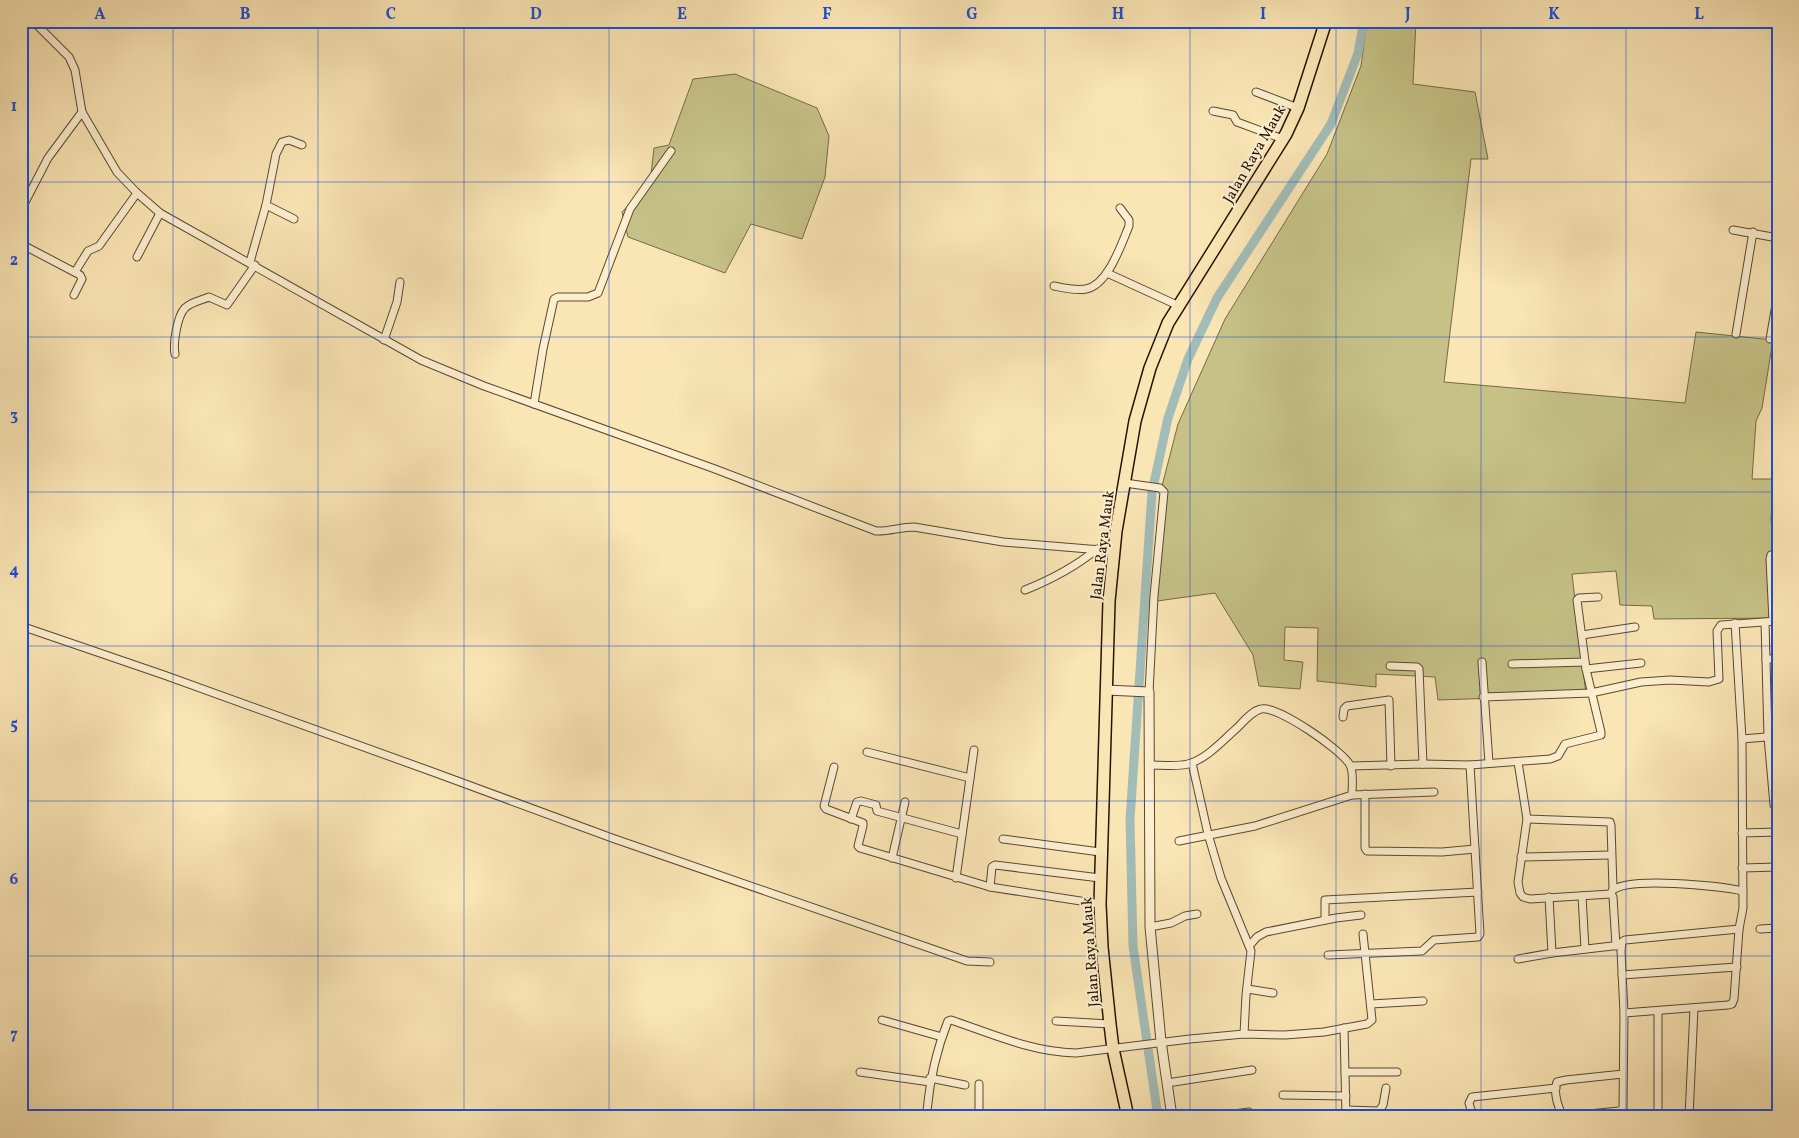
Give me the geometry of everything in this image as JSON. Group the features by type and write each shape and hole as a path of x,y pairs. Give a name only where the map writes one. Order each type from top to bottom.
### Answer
{"main road":[{"name":"Jalan Raya Mauk","path":"1128,1117 1117,1048 1110,1024 1100,904 1100,852 1111,690 1109,602 1113,550 1128,483 1135,421 1150,368 1164,331 1177,305 1200,272 1283,139 1298,108 1326,21"}],"street":[{"path":"32,21 69,57 75,70 82,112 117,172 137,193 160,213 421,360 484,386 715,469 876,531 914,527 1003,542 1113,550"},
{"path":"1256,92 1298,108"},
{"path":"1213,111 1233,115 1237,122 1283,139"},
{"path":"21,210 48,158 82,112"},
{"path":"175,354 174,347 179,319 183,310 193,303 210,297 227,305 252,264 276,154 282,142 289,140 302,144"},
{"path":"534,404 543,348 554,299 558,297 588,297 598,293 630,210 671,151"},
{"path":"75,272 88,251 99,246 137,193"},
{"path":"266,205 294,219"},
{"path":"1054,286 1084,290 1097,285 1107,274 1130,223 1120,208"},
{"path":"137,257 160,213"},
{"path":"1733,230 1753,232 1778,238"},
{"path":"1736,334 1753,232"},
{"path":"21,244 75,272 82,279 74,295"},
{"path":"1107,274 1177,305"},
{"path":"384,340 397,302 400,282"},
{"path":"1770,339 1778,293"},
{"path":"1128,483 1157,487 1163,489 1164,492 1146,692 1150,765 1150,927 1158,1042 1167,1082 1172,1117"},
{"path":"1025,590 1051,579 1087,558 1097,549"},
{"path":"1483,697 1591,693 1641,682 1670,680 1709,682 1719,679 1717,631 1721,625 1775,621 1770,559 1772,555 1778,554"},
{"path":"1351,766 1470,765 1555,758 1566,744 1601,735 1585,665 1577,600 1579,598 1598,597"},
{"path":"1764,622 1768,737 1774,804"},
{"path":"1624,1013 1732,1004 1734,1000 1739,929 1743,908 1742,739 1735,623"},
{"path":"21,626 424,768 612,838 967,961 990,962"},
{"path":"1582,634 1636,627"},
{"path":"1766,659 1778,659"},
{"path":"1482,662 1489,763"},
{"path":"1512,664 1585,665 1641,663"},
{"path":"1390,666 1417,667 1419,669 1424,764"},
{"path":"1111,690 1146,692"},
{"path":"1343,717 1346,706 1389,700 1391,766"},
{"path":"1150,765 1192,763 1219,745 1246,718 1263,708 1297,722 1344,757 1351,766 1352,795"},
{"path":"1742,739 1778,736"},
{"path":"956,878 974,750"},
{"path":"867,752 970,778"},
{"path":"1518,762 1526,819 1518,882 1520,893 1523,897 1530,899 1582,896 1612,892 1628,886 1660,883 1698,885 1742,891"},
{"path":"1192,763 1208,834 1221,878 1250,945 1251,959 1244,1034"},
{"path":"1328,955 1422,950 1434,940 1478,937 1480,934 1470,765"},
{"path":"834,767 824,806 826,809 863,824 858,846 860,848 990,887 1100,904"},
{"path":"1179,841 1255,826 1352,795 1434,792"},
{"path":"1365,794 1365,848 1367,851 1442,852 1475,849"},
{"path":"851,819 859,801 876,804 877,811 962,834"},
{"path":"892,858 905,802"},
{"path":"1526,819 1608,822 1611,825 1612,892 1622,975 1624,1013 1624,1105 1620,1111 1565,1116 1561,1113 1557,1101 1557,1082 1623,1074"},
{"path":"1742,833 1778,832"},
{"path":"1003,839 1100,852"},
{"path":"1521,857 1611,854"},
{"path":"990,887 992,867 995,865 1100,878"},
{"path":"1742,868 1778,867"},
{"path":"1326,920 1325,900 1478,892"},
{"path":"1582,896 1585,949"},
{"path":"1550,897 1552,953"},
{"path":"1150,927 1171,923 1185,916 1197,914"},
{"path":"1250,945 1257,937 1266,932 1361,915"},
{"path":"1760,929 1778,928"},
{"path":"1518,958 1618,946 1625,940 1739,929"},
{"path":"960,1117 929,1113 927,1111 930,1080 948,1021 951,1020 1036,1049 1059,1053 1076,1053 1158,1042 1244,1034 1285,1035 1324,1032 1370,1023 1372,1020 1363,934"},
{"path":"1622,975 1737,967"},
{"path":"1247,989 1273,992"},
{"path":"1370,1004 1423,1001"},
{"path":"1689,1117 1694,1008"},
{"path":"1658,1011 1658,1117"},
{"path":"882,1020 942,1037"},
{"path":"1056,1021 1110,1024"},
{"path":"1344,1028 1346,1114 1379,1111 1383,1105 1386,1088"},
{"path":"1167,1082 1252,1070"},
{"path":"860,1072 965,1085"},
{"path":"1345,1072 1397,1072"},
{"path":"979,1084 979,1117"},
{"path":"1473,1117 1469,1103 1472,1098 1556,1088"},
{"path":"1283,1095 1346,1096"},
{"path":"1211,1117 1249,1112"},
{"path":"1005,1117 1040,1114 1042,1117"}],"shaded area":[{"path":"1367,21 1416,21 1413,84 1475,92 1488,159 1471,159 1444,382 1685,403 1696,332 1773,340 1762,408 1756,421 1752,479 1776,479 1771,517 1777,618 1654,619 1652,606 1620,605 1616,571 1572,574 1586,695 1438,700 1435,677 1376,674 1376,687 1317,681 1318,628 1285,627 1284,660 1303,662 1300,689 1259,686 1253,655 1215,593 1150,602 1161,490 1178,424 1225,319 1327,154 1361,66"},
{"path":"735,74 817,108 829,136 825,177 802,239 751,224 725,273 628,237 622,212 650,183 654,148 669,145 693,79"}],"waterway":[{"path":"1158,1117 1133,946 1130,820 1152,492 1168,418 1188,359 1217,298 1331,124 1358,53 1364,21"}]}
